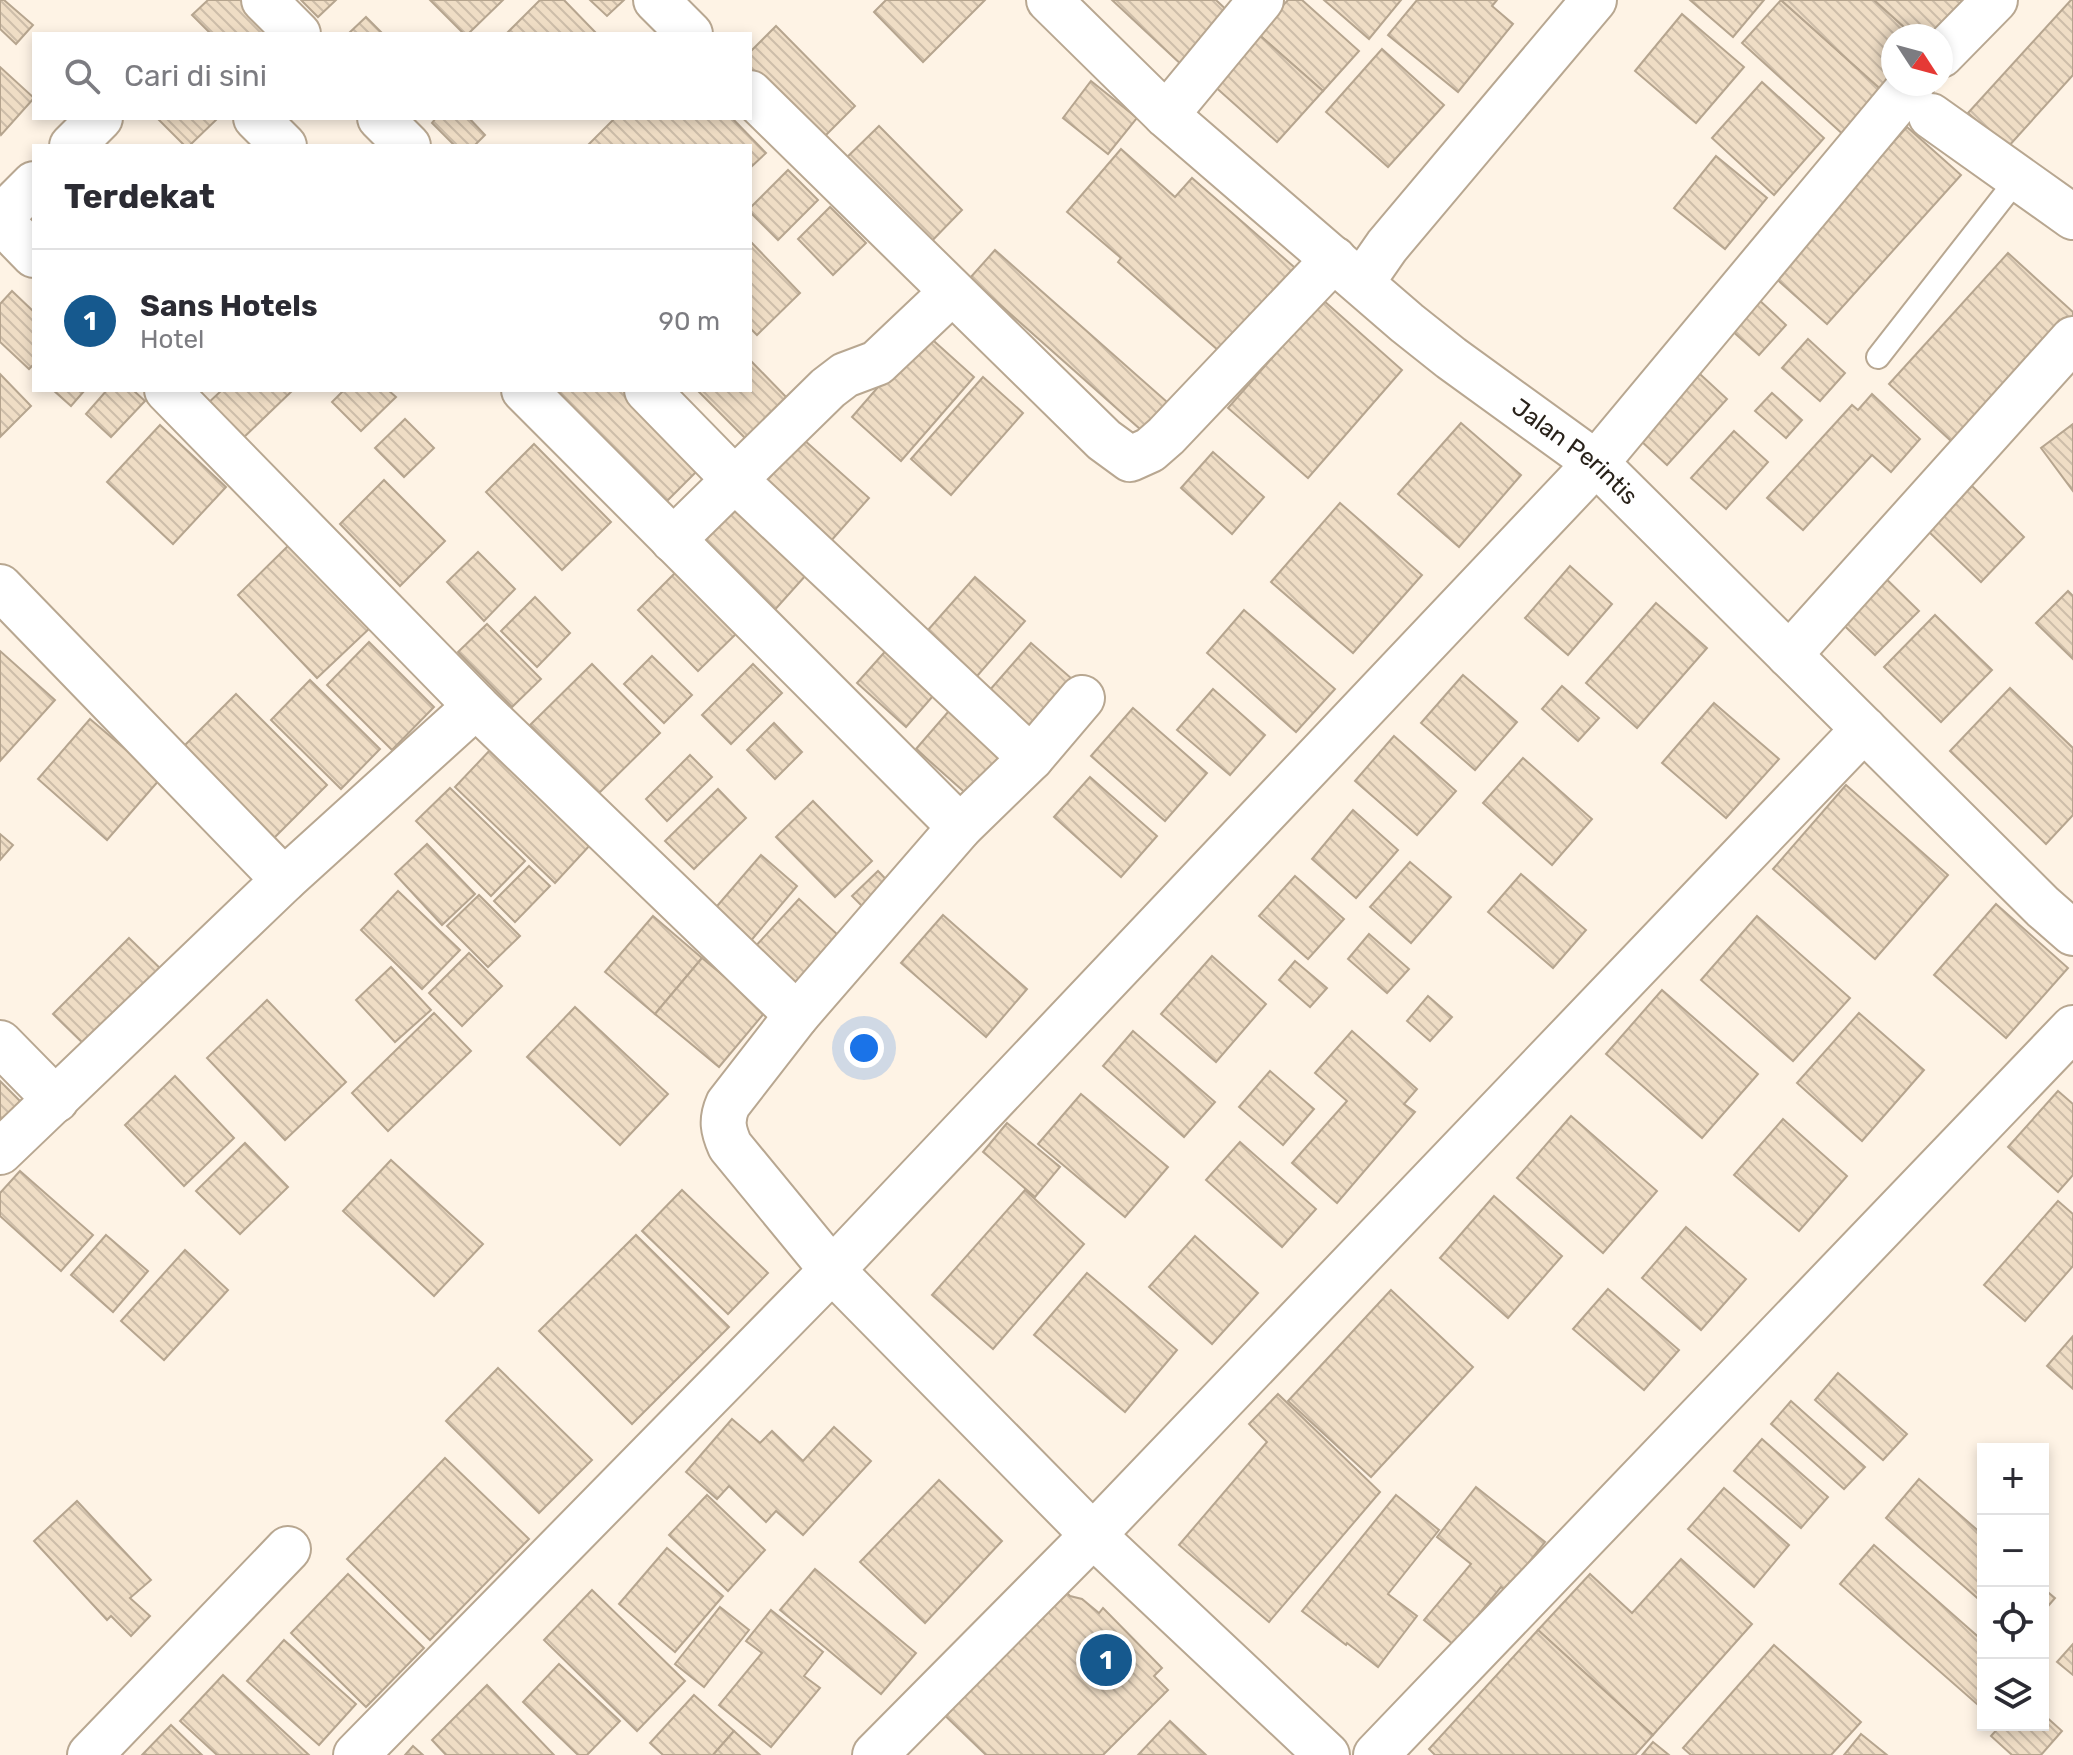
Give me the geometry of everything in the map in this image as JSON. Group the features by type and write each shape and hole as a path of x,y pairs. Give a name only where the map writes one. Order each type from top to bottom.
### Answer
{"street":[{"path":"264,0 296,32"},
{"path":"656,0 688,32"},
{"name":"Jalan Perintis","path":"1049,0 1166,115 1451,358 1596,463 2043,907 2073,933"},
{"path":"1166,115 1261,0"},
{"path":"752,95 1104,440 1130,459 1150,450 1348,270 1387,246 1594,0"},
{"path":"1953,43 1995,0"},
{"path":"356,1755 832,1270 1596,463 1922,100 2018,178 2073,217"},
{"path":"74,144 98,120"},
{"path":"258,120 282,144"},
{"path":"382,120 406,144"},
{"path":"32,186 0,219 32,253"},
{"path":"673,540 828,388 845,375 877,363 952,292"},
{"path":"1789,655 2073,339"},
{"path":"169,392 476,706 797,1015"},
{"path":"526,392 960,827"},
{"path":"649,392 735,480 1031,758"},
{"path":"0,587 284,880"},
{"path":"1082,698 1031,758 960,827 797,1015 728,1104 723,1122 730,1146 832,1270 1093,1535 1327,1755"},
{"path":"0,1152 284,880 476,706"},
{"path":"875,1755 1093,1535 1864,729"},
{"path":"1376,1755 2073,1028"},
{"path":"0,1043 56,1100"},
{"path":"90,1755 288,1549"}],"lane":[{"path":"1878,357 2018,178"}],"building":[{"path":"0,0 4,0 33,25 16,44 0,29"},
{"path":"208,0 255,0 286,32 209,32 192,15"},
{"path":"301,0 336,0 318,17"},
{"path":"430,0 503,0 470,32 462,32"},
{"path":"540,0 564,0 595,32 508,32"},
{"path":"590,0 624,0 607,16"},
{"path":"886,0 985,0 923,62 874,12"},
{"path":"1112,0 1216,0 1232,15 1184,67"},
{"path":"1288,0 1302,0 1359,51 1323,91 1257,33"},
{"path":"1324,0 1401,0 1369,39"},
{"path":"1417,0 1497,0 1492,6 1513,24 1458,92 1388,35"},
{"path":"1690,0 1764,0 1733,37"},
{"path":"1781,0 1881,89 1882,96 1846,137 1742,43"},
{"path":"1781,0 1874,0 1901,24 1881,24 1881,89"},
{"path":"1874,0 1969,0 1948,24 1901,24"},
{"path":"2071,0 2073,75 2007,148 1968,113"},
{"path":"1682,14 1744,67 1696,123 1635,71"},
{"path":"366,17 381,32 350,32"},
{"path":"776,26 855,106 816,145 752,80 752,50"},
{"path":"1257,33 1323,91 1277,142 1212,84"},
{"path":"1382,49 1444,105 1388,167 1326,112"},
{"path":"0,67 32,96 32,100 0,133"},
{"path":"1091,81 1137,118 1108,154 1063,118"},
{"path":"1762,82 1824,138 1774,195 1712,138"},
{"path":"159,120 216,120 191,144 183,144"},
{"path":"434,120 471,120 485,135 476,144 453,144 432,123"},
{"path":"613,120 734,120 766,153 752,166 752,144 589,144"},
{"path":"879,126 962,210 925,248 841,163"},
{"path":"1907,127 1961,175 1827,324 1772,275"},
{"path":"1121,149 1175,197 1192,178 1301,273 1227,358 1118,262 1121,258 1067,212"},
{"path":"1716,156 1767,198 1725,249 1674,208"},
{"path":"788,170 818,200 778,240 752,214 752,206"},
{"path":"830,207 866,243 833,275 798,239"},
{"path":"752,243 800,293 757,335 752,330"},
{"path":"995,250 1175,409 1149,437 970,278"},
{"path":"2008,253 2073,312 2073,330 1963,452 1889,384"},
{"path":"12,291 32,310 32,366 29,369 0,342 0,304"},
{"path":"1757,298 1786,325 1759,355 1730,329"},
{"path":"1323,300 1402,370 1308,478 1228,408"},
{"path":"925,333 974,377 901,461 852,417"},
{"path":"1808,339 1845,373 1820,401 1782,368"},
{"path":"752,362 790,401 749,442 699,392 752,392"},
{"path":"1688,363 1727,399 1667,465 1628,429"},
{"path":"0,374 31,406 0,437"},
{"path":"983,377 1023,413 951,495 911,459"},
{"path":"55,392 83,392 71,406"},
{"path":"105,392 135,392 145,401 111,437 86,414"},
{"path":"220,392 291,392 241,440 206,405"},
{"path":"342,392 390,392 396,397 361,431 332,402"},
{"path":"548,392 626,392 700,468 661,507"},
{"path":"1772,393 1802,420 1786,438 1755,411"},
{"path":"1872,394 1920,439 1891,472 1872,455 1803,530 1767,498 1852,405 1858,410"},
{"path":"405,419 434,448 404,477 375,448"},
{"path":"1461,423 1521,475 1459,547 1398,494"},
{"path":"2073,424 2073,491 2041,448"},
{"path":"160,425 226,487 173,544 107,482"},
{"path":"1734,431 1768,462 1726,509 1691,478"},
{"path":"803,439 869,498 830,542 764,484"},
{"path":"534,444 611,522 562,570 486,492"},
{"path":"1213,452 1264,497 1232,534 1181,488"},
{"path":"384,480 445,541 400,586 340,524"},
{"path":"1972,486 2024,537 1981,582 1928,531"},
{"path":"735,495 815,565 771,614 692,546"},
{"path":"1340,503 1422,575 1353,653 1271,582"},
{"path":"291,543 371,627 317,678 238,595"},
{"path":"478,552 515,589 484,621 447,582"},
{"path":"1570,566 1612,604 1568,655 1525,618"},
{"path":"1874,567 1919,611 1875,655 1830,612"},
{"path":"678,570 739,631 698,671 638,610"},
{"path":"975,577 1025,621 971,683 920,639"},
{"path":"2068,591 2073,596 2073,659 2036,623"},
{"path":"535,597 570,633 537,667 501,631"},
{"path":"1656,603 1707,648 1637,728 1586,683"},
{"path":"1244,610 1335,689 1296,732 1207,653"},
{"path":"1935,615 1992,670 1941,722 1884,667"},
{"path":"487,624 541,679 512,707 458,652"},
{"path":"369,642 434,707 392,750 327,685"},
{"path":"1031,643 1080,686 1031,741 982,699"},
{"path":"890,646 939,689 906,727 857,683"},
{"path":"0,651 55,700 0,761"},
{"path":"652,656 692,695 664,723 624,684"},
{"path":"592,664 660,733 598,794 530,725"},
{"path":"753,664 782,693 731,744 702,715"},
{"path":"1463,675 1517,722 1475,770 1421,723"},
{"path":"310,680 380,749 341,789 271,720"},
{"path":"1562,686 1599,718 1578,741 1542,709"},
{"path":"2010,688 2073,748 2073,815 2046,844 1950,751"},
{"path":"1213,689 1265,735 1230,775 1177,730"},
{"path":"236,694 327,785 270,842 180,750"},
{"path":"1714,703 1779,759 1726,818 1662,763"},
{"path":"955,704 1010,752 970,797 916,749"},
{"path":"1133,708 1207,773 1165,821 1091,756"},
{"path":"90,719 160,779 107,840 38,779"},
{"path":"774,723 802,752 775,779 747,750"},
{"path":"1394,736 1456,791 1417,835 1355,781"},
{"path":"492,748 591,844 555,883 455,787"},
{"path":"690,755 712,777 667,821 646,799"},
{"path":"1523,758 1592,819 1552,865 1483,803"},
{"path":"1090,777 1157,836 1121,877 1054,817"},
{"path":"1846,785 1948,875 1875,959 1773,869"},
{"path":"450,788 525,861 491,896 416,821"},
{"path":"718,789 746,818 694,869 665,841"},
{"path":"813,801 872,861 835,897 776,837"},
{"path":"1353,810 1398,850 1356,898 1312,859"},
{"path":"0,834 13,845 0,860"},
{"path":"427,844 475,894 442,925 395,874"},
{"path":"761,855 797,886 749,943 712,912"},
{"path":"1410,862 1451,897 1411,943 1370,907"},
{"path":"529,866 550,886 515,922 494,901"},
{"path":"878,871 899,893 874,918 852,896"},
{"path":"1521,874 1586,930 1553,968 1488,912"},
{"path":"1295,876 1344,919 1308,959 1259,916"},
{"path":"398,891 460,950 422,989 361,930"},
{"path":"479,895 520,936 488,967 447,926"},
{"path":"799,899 852,948 804,999 752,950"},
{"path":"1996,904 2068,968 2006,1038 1934,975"},
{"path":"943,915 1027,989 986,1037 901,963"},
{"path":"653,916 702,958 655,1014 605,972"},
{"path":"1757,916 1850,998 1793,1061 1701,980"},
{"path":"1369,934 1409,969 1387,993 1348,959"},
{"path":"129,938 166,974 91,1051 53,1014"},
{"path":"469,953 502,986 462,1026 429,993"},
{"path":"1212,956 1266,1004 1216,1062 1161,1014"},
{"path":"702,958 766,1011 719,1067 655,1014"},
{"path":"1295,961 1327,988 1310,1007 1279,980"},
{"path":"391,967 431,1010 395,1042 356,1000"},
{"path":"1662,990 1758,1074 1702,1138 1606,1054"},
{"path":"1428,996 1452,1017 1430,1041 1407,1021"},
{"path":"267,1000 346,1082 285,1140 207,1058"},
{"path":"575,1007 668,1094 620,1145 527,1057"},
{"path":"434,1013 471,1051 388,1131 352,1093"},
{"path":"1859,1013 1924,1070 1862,1141 1797,1083"},
{"path":"1133,1031 1215,1102 1184,1137 1103,1066"},
{"path":"1352,1031 1417,1089 1404,1104 1415,1112 1337,1203 1292,1163 1347,1101 1315,1073"},
{"path":"1270,1071 1314,1109 1283,1145 1239,1107"},
{"path":"175,1076 234,1138 184,1186 125,1125"},
{"path":"0,1081 24,1105 0,1130"},
{"path":"2058,1091 2073,1104 2073,1175 2058,1192 2008,1147"},
{"path":"1081,1094 1168,1167 1125,1217 1038,1144"},
{"path":"1571,1116 1657,1191 1603,1253 1517,1178"},
{"path":"1783,1119 1847,1176 1799,1231 1734,1175"},
{"path":"1007,1123 1060,1167 1035,1197 983,1152"},
{"path":"1240,1142 1316,1209 1282,1247 1206,1180"},
{"path":"245,1143 288,1187 240,1234 196,1191"},
{"path":"391,1160 483,1244 434,1296 343,1211"},
{"path":"20,1171 93,1235 61,1271 0,1216 0,1193"},
{"path":"682,1190 768,1273 728,1314 642,1231"},
{"path":"1025,1190 1084,1244 993,1349 932,1295"},
{"path":"1494,1196 1562,1256 1508,1318 1440,1258"},
{"path":"2058,1201 2073,1214 2073,1266 2025,1321 1984,1285"},
{"path":"1686,1227 1746,1279 1701,1330 1642,1278"},
{"path":"106,1235 148,1271 113,1312 71,1275"},
{"path":"636,1235 729,1327 632,1424 539,1331"},
{"path":"1195,1236 1258,1293 1212,1344 1149,1287"},
{"path":"185,1250 228,1290 164,1360 121,1321"},
{"path":"1087,1273 1177,1350 1125,1412 1034,1335"},
{"path":"1608,1289 1679,1350 1644,1390 1573,1329"},
{"path":"1391,1290 1473,1367 1371,1477 1288,1401"},
{"path":"2073,1336 2073,1389 2047,1366"},
{"path":"498,1368 592,1460 539,1513 446,1421"},
{"path":"1838,1373 1907,1434 1883,1460 1815,1400"},
{"path":"1278,1394 1380,1492 1269,1622 1179,1545 1267,1442 1249,1424"},
{"path":"1791,1401 1865,1467 1844,1489 1771,1424"},
{"path":"732,1419 760,1443 772,1431 803,1461 834,1427 871,1461 803,1535 776,1511 766,1522 729,1486 717,1499 686,1472"},
{"path":"1762,1439 1828,1497 1801,1528 1734,1471"},
{"path":"445,1458 529,1539 430,1640 347,1559"},
{"path":"1919,1479 1977,1530 1977,1598 1886,1518"},
{"path":"939,1480 1002,1541 925,1623 860,1562"},
{"path":"1476,1487 1545,1542 1506,1591 1501,1587 1454,1645 1424,1620 1471,1564 1437,1537"},
{"path":"1724,1488 1789,1545 1754,1587 1688,1529"},
{"path":"707,1495 765,1550 728,1591 669,1535"},
{"path":"1396,1495 1439,1530 1388,1594 1417,1616 1378,1667 1302,1611"},
{"path":"77,1501 151,1580 130,1598 150,1616 131,1636 111,1616 107,1620 34,1541"},
{"path":"1874,1545 1977,1636 1977,1704 1840,1584"},
{"path":"667,1548 723,1596 675,1652 619,1604"},
{"path":"1681,1559 1752,1624 1653,1735 1538,1630 1590,1574 1632,1613"},
{"path":"815,1569 916,1653 881,1694 780,1610"},
{"path":"348,1574 424,1648 366,1707 291,1633"},
{"path":"1058,1584 1070,1596 1082,1599 1099,1613 1103,1608 1162,1668 1154,1676 1168,1690 1103,1755 986,1755 935,1706"},
{"path":"592,1590 685,1681 637,1731 544,1640"},
{"path":"720,1607 749,1630 704,1687 675,1664"},
{"path":"771,1610 823,1652 804,1676 820,1688 771,1747 719,1705 762,1653 746,1641"},
{"path":"1538,1630 1653,1735 1635,1755 1435,1755 1429,1749"},
{"path":"284,1640 356,1704 319,1745 247,1681"},
{"path":"2073,1644 2073,1675 2057,1662"},
{"path":"1774,1645 1861,1722 1831,1755 1691,1755 1683,1748"},
{"path":"559,1664 620,1721 587,1755 578,1755 523,1702"},
{"path":"223,1675 309,1755 217,1755 180,1721"},
{"path":"487,1685 554,1755 446,1755 432,1740"},
{"path":"694,1695 734,1731 713,1755 663,1755 650,1743"},
{"path":"2049,1719 2062,1731 2041,1755 2012,1755 1991,1736 1996,1731 2049,1731"},
{"path":"1170,1721 1206,1755 1138,1755"},
{"path":"171,1725 202,1755 142,1755"},
{"path":"734,1731 760,1755 713,1755"},
{"path":"1861,1734 1887,1755 1844,1755"},
{"path":"1653,1742 1669,1755 1642,1755"},
{"path":"413,1746 423,1755 405,1755"}],"place":[{"name":"Sans Hotels","path":"1106,1660"}]}
